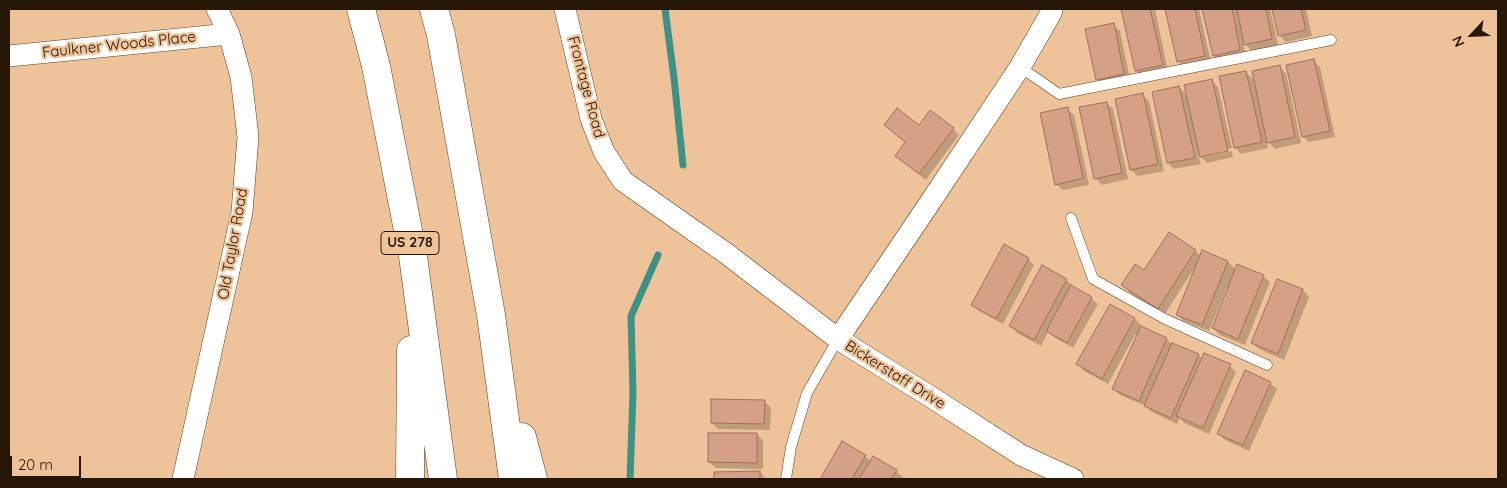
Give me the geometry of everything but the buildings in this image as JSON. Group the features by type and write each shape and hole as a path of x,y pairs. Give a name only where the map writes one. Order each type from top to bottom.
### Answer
{"highway":[{"name":"US 278","path":"361,9 376,66 413,256 443,479"},
{"path":"434,9 441,35 491,315 513,479"},
{"path":"410,479 413,256"},
{"path":"491,315 533,479"}],"street":[{"name":"Old Taylor Road","path":"183,479 242,212 248,137 241,77 228,34 217,9"},
{"name":"Frontage Road","path":"565,9 591,119 604,152 623,181 727,254"},
{"path":"838,339 1020,67 1052,13 1052,9"},
{"name":"Faulkner Woods Place","path":"9,56 228,34"},
{"name":"Bickerstaff Drive","path":"727,254 838,339 1020,455 1073,479"}],"lane":[{"path":"1020,67 1059,94 1331,40"},
{"path":"1071,218 1093,279 1165,319 1267,365"},
{"path":"786,479 791,447 807,392 838,339"}],"waterway":[{"path":"665,9 683,165"},
{"path":"630,479 633,393 631,316 658,255"}]}
